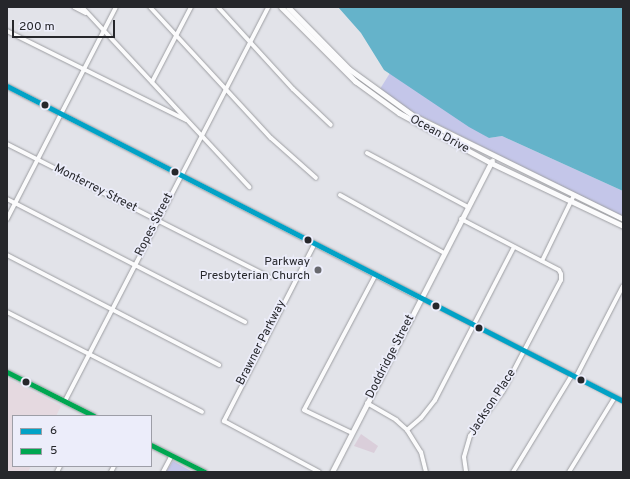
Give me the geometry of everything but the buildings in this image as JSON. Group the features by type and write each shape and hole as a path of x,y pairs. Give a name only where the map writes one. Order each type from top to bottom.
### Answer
{"main road":[{"name":"Ocean Drive","path":"281,7 347,71 400,110 491,163 623,226"},
{"name":"Ocean Drive","path":"288,7 306,30"},
{"path":"7,86 375,276 421,298"},
{"name":"Ocean Drive","path":"400,110 623,219"},
{"name":"Doddridge Street","path":"332,472 494,157"},
{"path":"600,215 603,209"},
{"path":"7,372 65,401 87,414"},
{"path":"152,445 172,455 197,470 205,472"}],"street":[{"path":"74,7 88,15 104,28 249,187"},
{"path":"82,7 88,15"},
{"path":"7,219 116,7"},
{"path":"150,7 271,138 316,178"},
{"path":"152,82 191,7"},
{"path":"218,7 293,89 331,125"},
{"name":"Ropes Street","path":"65,401 180,175 268,7"},
{"path":"7,32 187,120"},
{"name":"Monterrey Street","path":"7,144 269,277"},
{"path":"367,153 468,207"},
{"path":"340,195 444,253"},
{"path":"461,220 542,261 574,195"},
{"path":"7,199 245,322"},
{"name":"Brawner Parkway","path":"314,244 224,421 319,472"},
{"path":"406,430 421,418 435,400 514,247"},
{"path":"7,255 220,365"},
{"name":"Jackson Place","path":"466,472 464,457 470,436 503,391 561,280 559,270 542,261"},
{"path":"352,433 304,410 375,276"},
{"path":"513,472 574,376 623,286"},
{"path":"421,298 623,402"},
{"path":"7,312 202,412"},
{"path":"569,472 615,397"},
{"path":"367,404 396,420 406,430 421,452 426,472"},
{"path":"163,472 172,455"}],"shaded area":[{"path":"338,7 623,7 623,191 502,136 489,138 469,127 384,70 361,33"},
{"path":"390,73 489,138 502,136 623,191 623,217 403,107 380,89"},
{"path":"7,378 61,406 56,415 12,415 12,467 30,467 28,472 7,472"},
{"path":"173,461 191,471 192,472 166,472"}],"transit line":[{"name":"6","path":"7,86 623,401"},
{"name":"5","path":"7,372 92,415"},
{"name":"5","path":"152,446 205,472"}],"place":[{"name":"Parkway Presbyterian Church","path":"318,270"}]}
